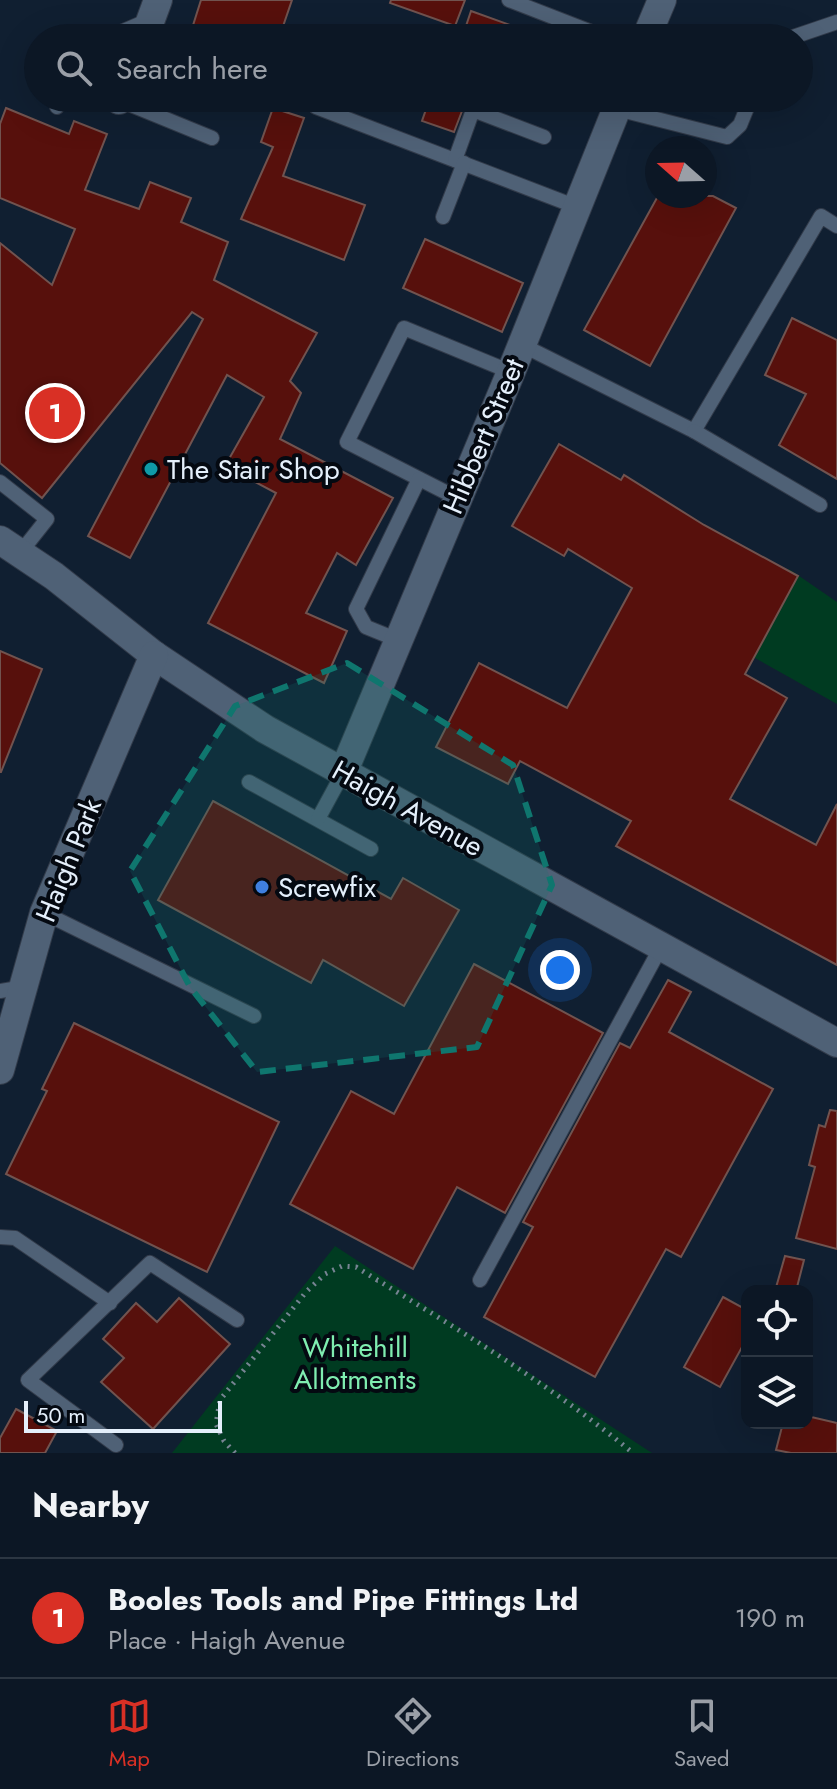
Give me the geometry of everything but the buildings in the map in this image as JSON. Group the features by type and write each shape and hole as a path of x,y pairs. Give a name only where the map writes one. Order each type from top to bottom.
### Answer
{"street":[{"path":"652,24 662,0"},
{"name":"Hibbert Street","path":"343,773 511,372 615,112"},
{"name":"Haigh Avenue","path":"10,546 54,576 154,655 265,729 837,1043"},
{"name":"Haigh Park","path":"0,1070 12,989 154,655"}],"lane":[{"path":"509,0 571,24"},
{"path":"813,30 837,22"},
{"path":"151,112 212,138"},
{"path":"329,112 577,207"},
{"path":"443,217 472,112"},
{"path":"478,112 544,137"},
{"path":"648,112 727,137 740,125 745,112"},
{"path":"694,431 821,216 837,226"},
{"path":"457,498 347,442 404,328 511,372"},
{"path":"522,345 694,431 820,505"},
{"path":"398,640 366,627 356,609 419,479"},
{"path":"0,482 47,519 10,546"},
{"path":"318,819 343,773"},
{"path":"249,782 371,849"},
{"path":"44,913 254,1016"},
{"path":"480,1280 661,947"},
{"path":"0,1237 15,1238 110,1303"},
{"path":"116,1445 28,1380 150,1263 237,1320"}],"path":[{"path":"235,1453 224,1441 216,1424 220,1400 306,1292 325,1274 342,1266 356,1267 494,1352 584,1412 633,1453"}],"highlighted area":[{"path":"347,663 513,765 552,885 477,1047 257,1072 190,987 130,871 235,706"}],"green space":[{"path":"789,569 837,602 837,704 746,653"},
{"name":"Whitehill Allotments","path":"335,1246 652,1453 172,1453"}],"place":[{"name":"Booles Tools and Pipe Fittings Ltd","path":"55,413"},
{"name":"The Stair Shop","path":"151,469"},
{"name":"Screwfix","path":"262,887"}]}
